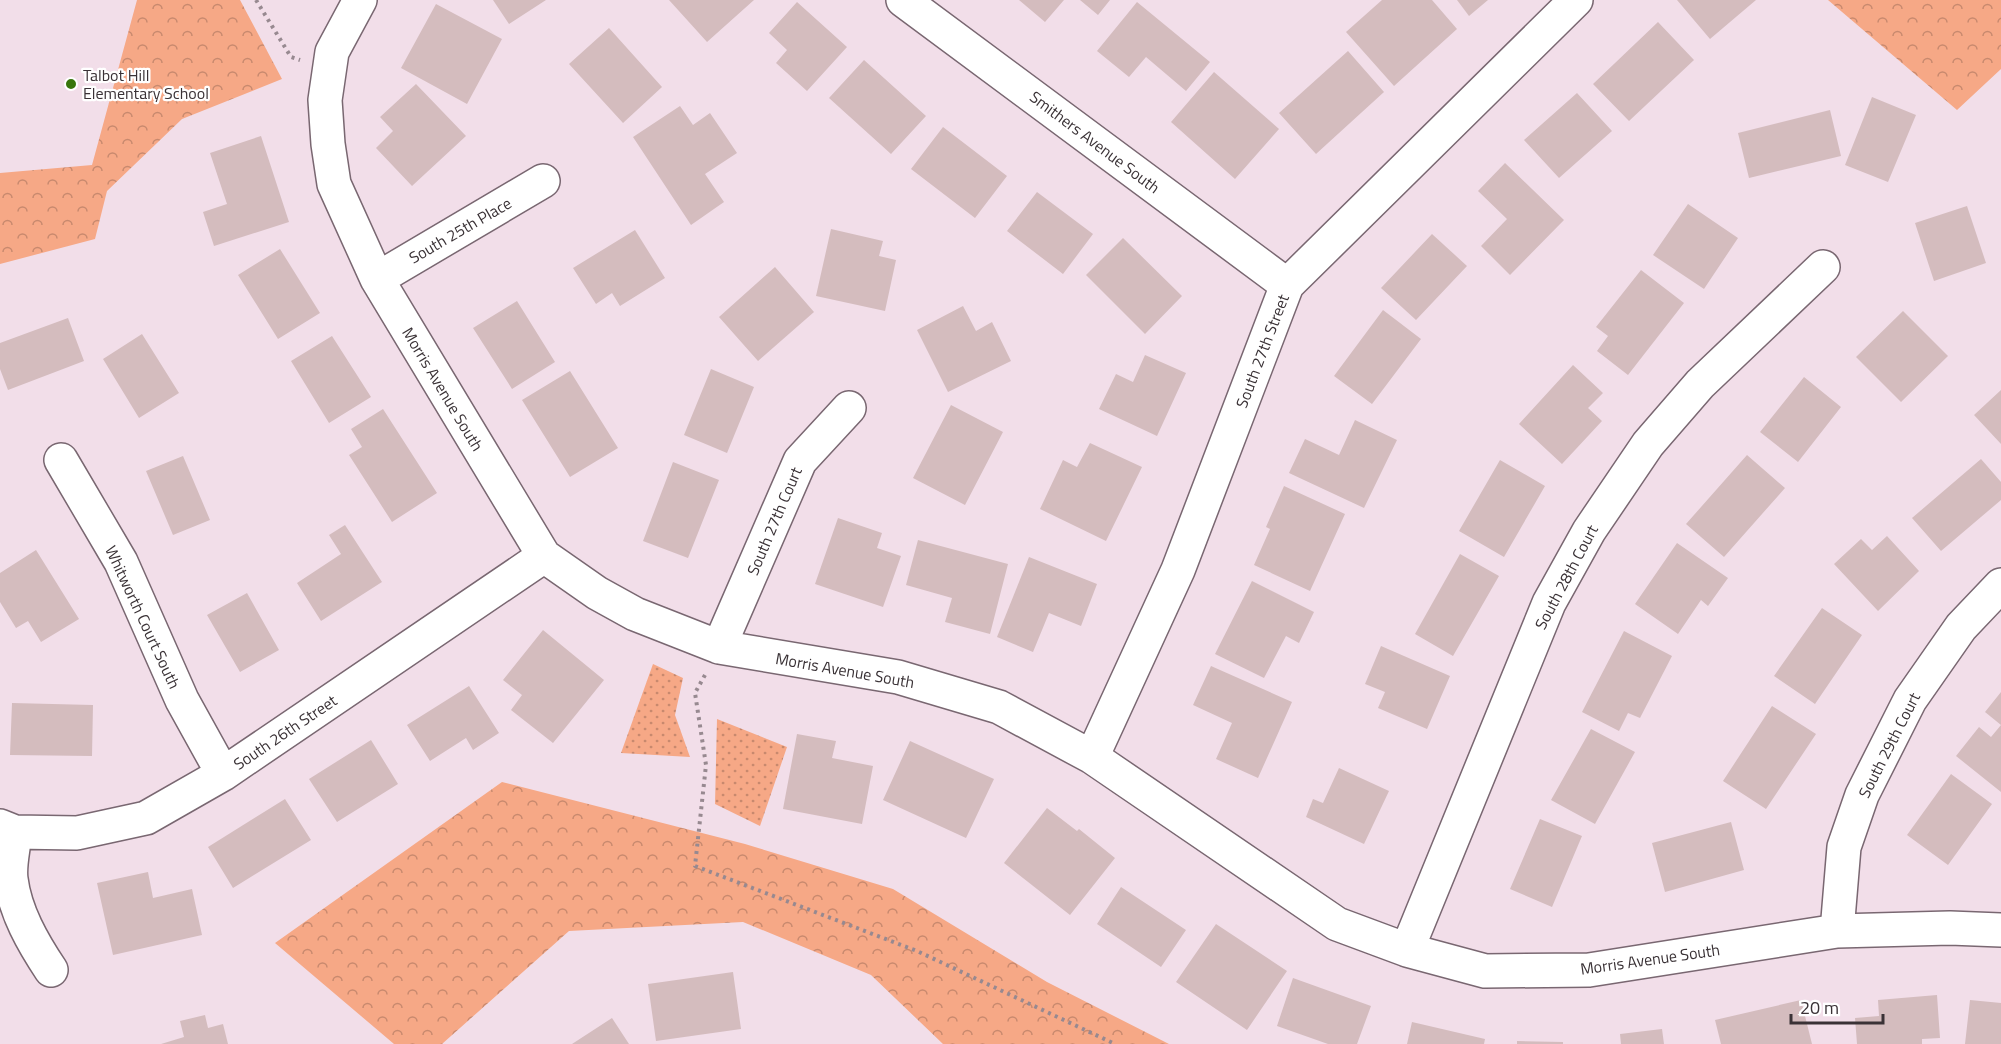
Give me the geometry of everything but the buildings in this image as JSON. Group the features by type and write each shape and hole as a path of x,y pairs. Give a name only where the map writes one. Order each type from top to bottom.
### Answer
{"street":[{"name":"Morris Avenue South","path":"360,0 332,52 329,70 325,100 334,184 377,279 544,556 597,593 635,614 719,647 898,677 999,707 1092,757 1337,924 1407,950 1485,970 1589,970 1837,931 1950,928 2001,930"},
{"name":"Smithers Avenue South","path":"903,0 1287,285"},
{"name":"South 27th Street","path":"1092,757 1178,570 1287,285 1576,0"},
{"name":"South 25th Place","path":"377,279 543,181"},
{"name":"South 28th Court","path":"1407,950 1549,603 1589,531 1648,444 1700,384 1823,267"},
{"name":"South 27th Court","path":"719,647 800,461 849,408"},
{"name":"Whitworth Court South","path":"61,460 121,562 182,700 223,774"},
{"name":"South 26th Street","path":"8,829 77,833 146,818 223,774 544,556"},
{"name":"South 29th Court","path":"1837,931 1844,847 1863,795 1910,700 1961,627 2001,585"},
{"path":"8,829 11,879 20,910 31,939 51,970"}],"path":[{"path":"256,0 291,57 329,70"},
{"path":"719,647 695,693 706,765 695,866 917,951 1115,1044"}],"green space":[{"path":"137,0 240,0 282,79 182,119 107,191 95,239 0,264 0,173 92,165"},
{"path":"1828,0 2001,0 2001,69 1957,110"},
{"path":"653,664 683,678 675,715 690,757 621,753"},
{"path":"717,719 787,747 760,826 715,804"},
{"path":"502,782 745,844 893,889 1047,982 1169,1044 943,1044 871,975 743,922 569,931 442,1044 394,1044 275,943"}],"place":[{"name":"Talbot Hill Elementary School","path":"71,84"}]}
